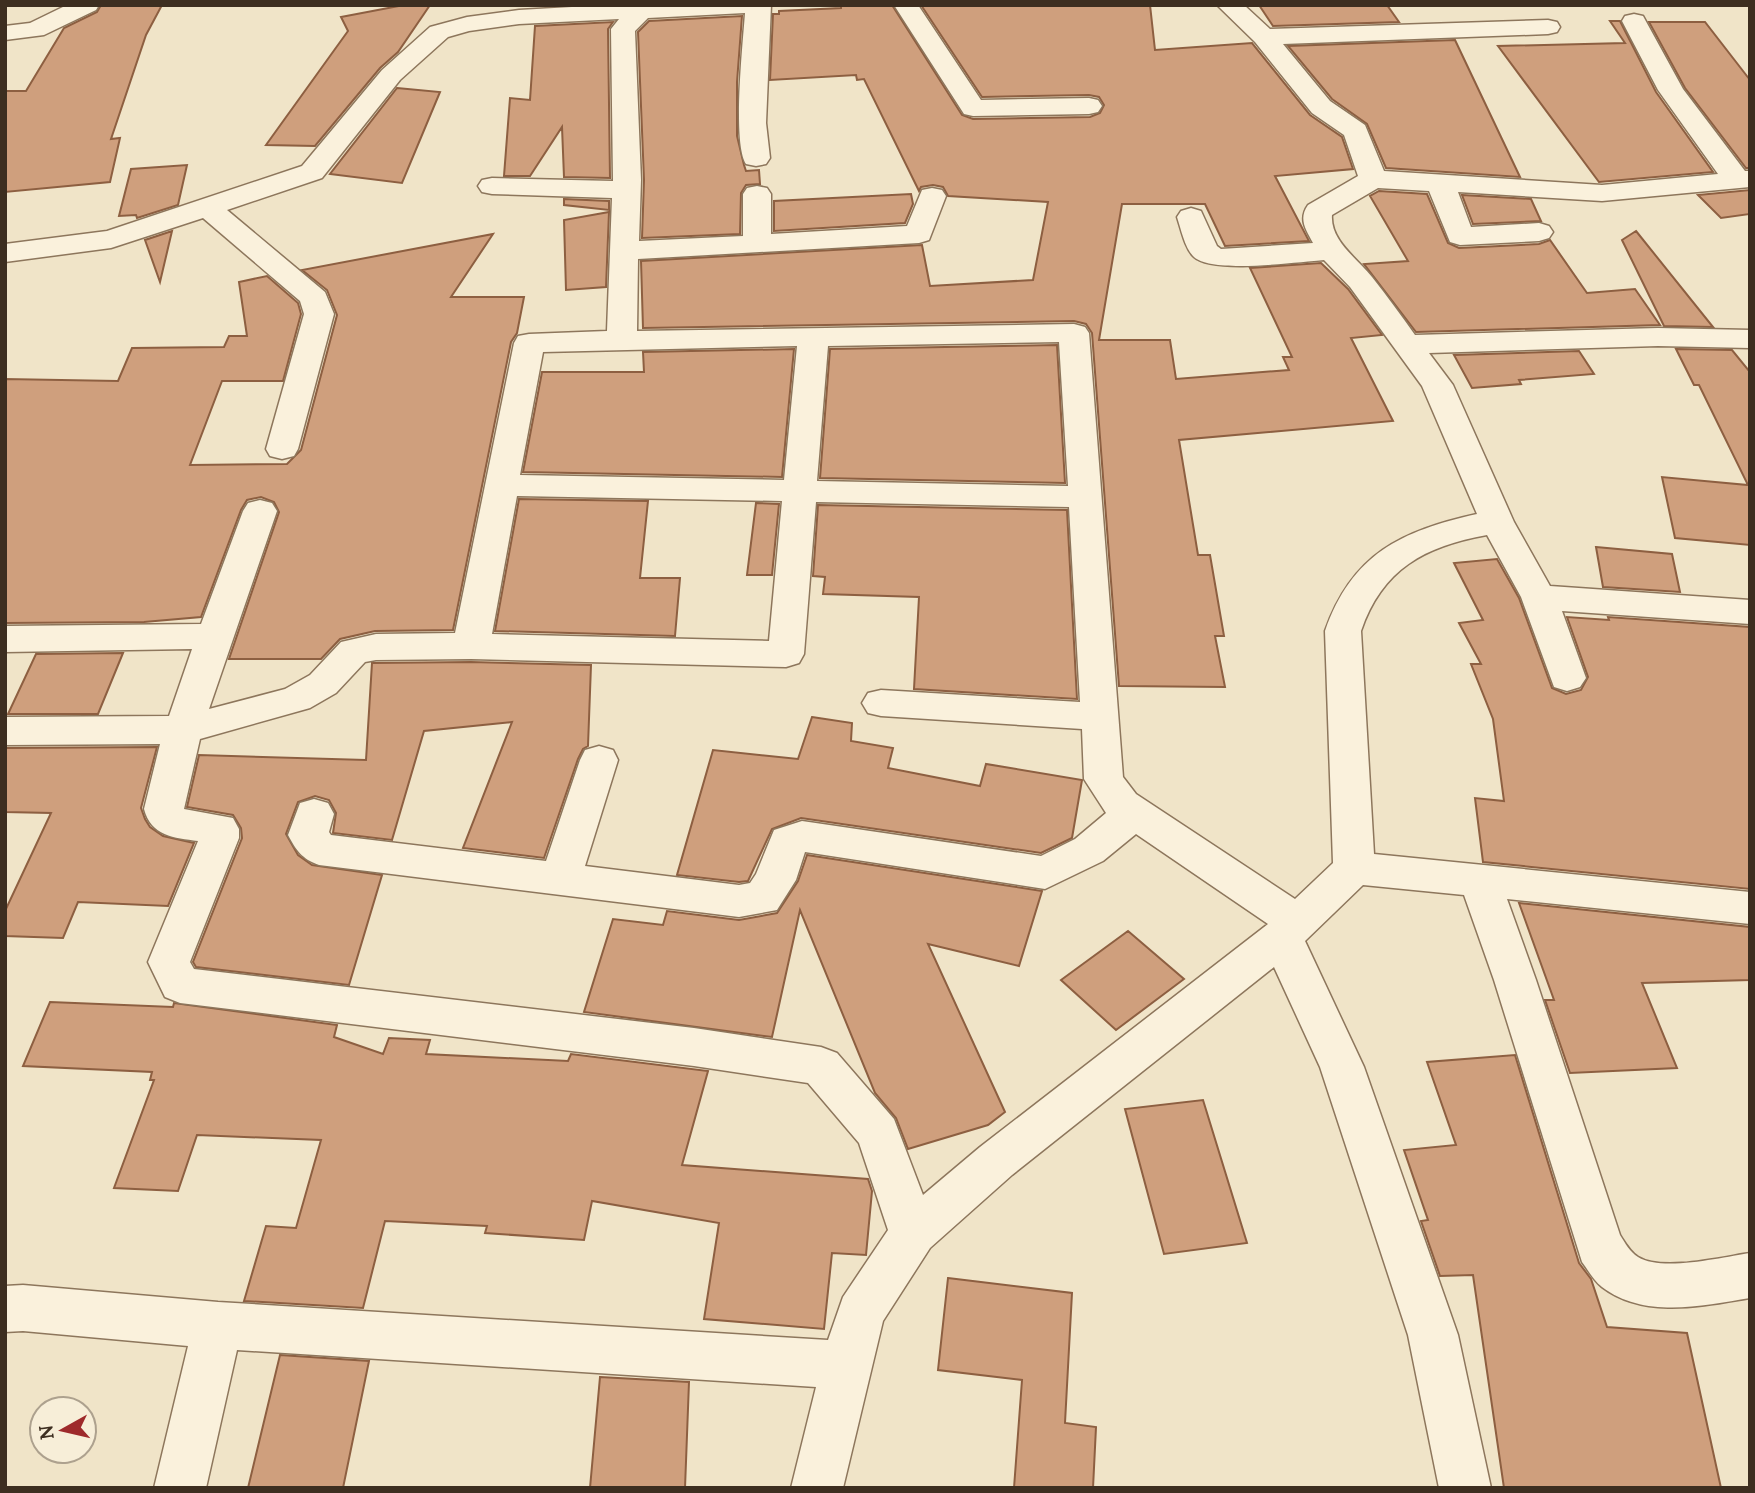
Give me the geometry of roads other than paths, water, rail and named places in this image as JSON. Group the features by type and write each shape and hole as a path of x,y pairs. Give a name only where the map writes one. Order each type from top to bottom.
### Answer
{"street":[{"path":"5,33 35,30 87,5"},
{"path":"5,253 111,239 312,172 391,75 439,32 511,11 758,5 752,123 756,158"},
{"path":"906,5 973,108 1089,106"},
{"path":"1229,5 1264,37 1321,107 1356,131 1373,179"},
{"path":"622,340 627,190 623,29 643,9"},
{"path":"1634,21 1671,90 1744,179"},
{"path":"1264,37 1548,27"},
{"path":"1567,678 1539,597 1497,522 1437,384 1360,281 1331,251 1317,223 1318,211 1373,179 1602,193 1744,179"},
{"path":"1440,183 1460,236 1539,232"},
{"path":"492,186 627,190"},
{"path":"757,194 757,244"},
{"path":"624,251 919,234 932,196"},
{"path":"208,208 314,298 319,314 282,449"},
{"path":"1191,217 1204,251 1216,258 1331,251"},
{"path":"471,646 529,343 1074,333 1104,779 1122,805 1290,929 1342,1067 1433,1335 1465,1488"},
{"path":"5,732 183,730 297,699 323,684 355,651 376,647 471,646 786,654 813,337"},
{"path":"1406,344 1658,337 1750,339"},
{"path":"503,485 1085,497"},
{"path":"260,511 183,730 164,809 166,817 176,823 219,829 219,838 169,962 180,985 694,1047 821,1066 878,1133 913,1233"},
{"path":"817,1488 860,1313 913,1233 1007,1153 1290,929 1354,867 1343,631 1355,597 1395,555 1435,534 1497,522"},
{"path":"1539,597 1750,612"},
{"path":"5,639 215,636"},
{"path":"881,703 1100,717"},
{"path":"560,880 599,760"},
{"path":"314,814 308,835 319,849 739,901 762,898 775,880 789,841 802,836 1045,873 1089,850 1134,813"},
{"path":"1354,867 1750,908"},
{"path":"1479,880 1515,979 1599,1246 1618,1271 1636,1280 1675,1286 1750,1275"},
{"path":"5,1309 23,1308 218,1325 847,1365"},
{"path":"180,1488 218,1325"}]}
